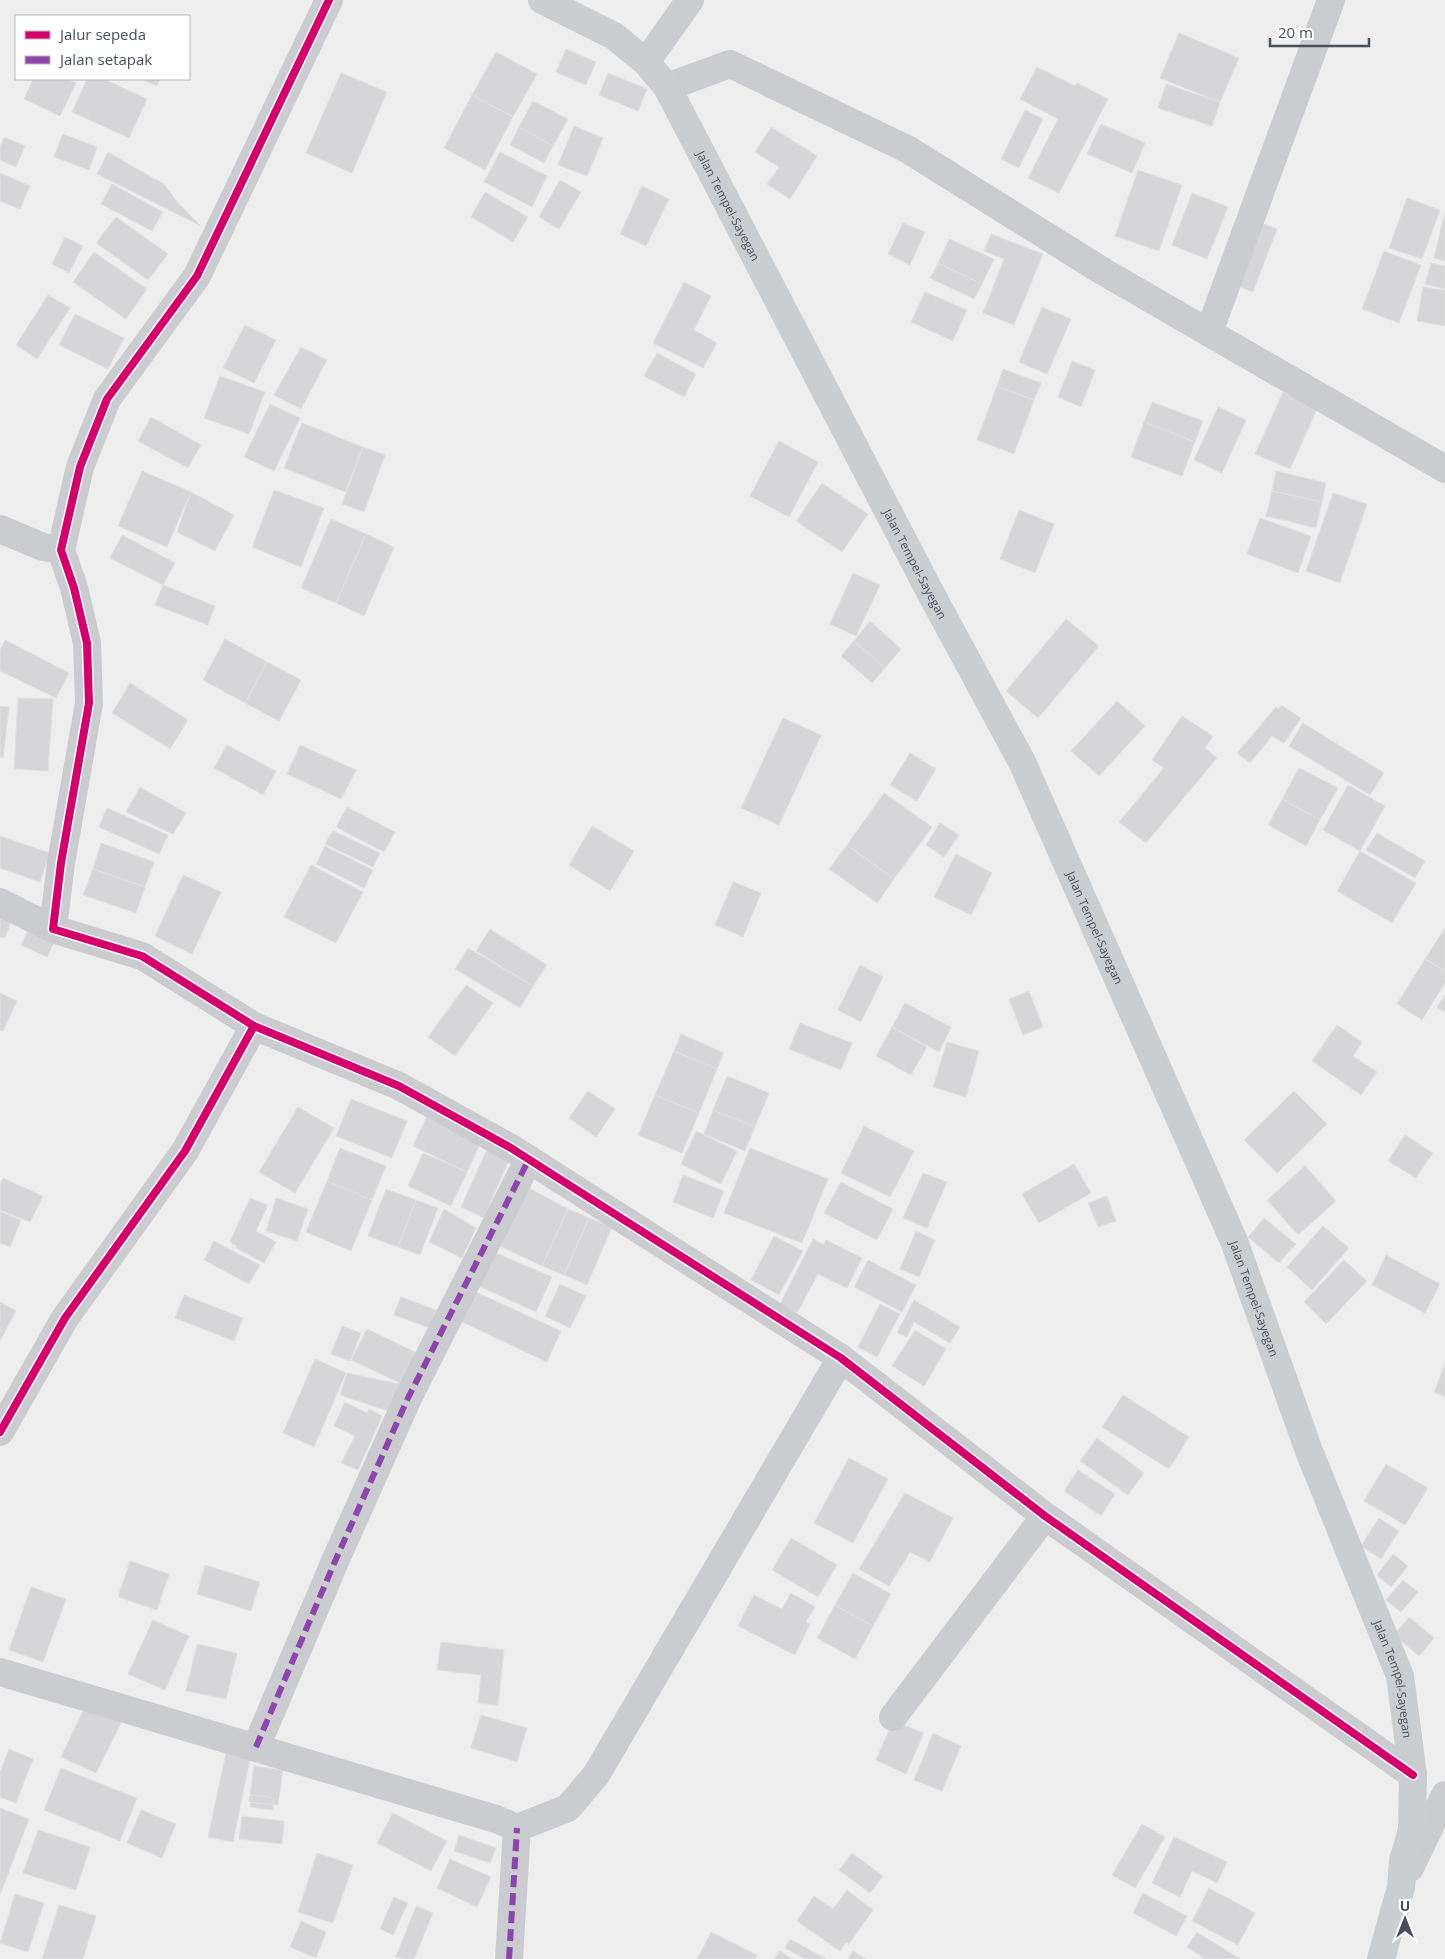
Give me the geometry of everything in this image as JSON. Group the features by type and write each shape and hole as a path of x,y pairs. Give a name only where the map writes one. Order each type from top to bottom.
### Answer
{"main road":[{"name":"Jalan Tempel-Sayegan","path":"542,0 614,36 646,62 667,87 929,590 1022,762 1234,1241 1309,1451 1400,1676 1413,1775 1412,1830 1404,1861 1401,1887 1381,1959"}],"street":[{"path":"52,929 61,863 89,703 87,644 74,588 61,550 80,467 107,399 197,276 329,0"},
{"path":"646,62 690,0"},
{"path":"1209,332 1331,0"},
{"path":"667,87 730,64 908,149 1104,272 1445,468"},
{"path":"0,529 43,547 61,550"},
{"path":"0,902 52,929 142,956 254,1026 399,1086 529,1159 841,1358 1045,1516 1413,1775"},
{"path":"0,1432 64,1318 185,1150 254,1026"},
{"path":"256,1747 336,1559 408,1398 529,1159"},
{"path":"0,1672 487,1816 517,1828 568,1808 596,1775 841,1358"},
{"path":"893,1717 1045,1516"},
{"path":"1401,1887 1445,1796"},
{"path":"509,1959 517,1828"}],"building":[{"path":"1179,33 1239,58 1220,102 1160,78"},
{"path":"566,49 596,62 586,85 556,72"},
{"path":"496,52 537,74 513,117 472,95"},
{"path":"1037,67 1075,86 1077,83 1108,99 1059,193 1028,178 1058,119 1020,99"},
{"path":"341,73 387,92 352,173 306,153"},
{"path":"608,73 647,89 638,111 599,95"},
{"path":"33,80 68,80 76,83 60,116 24,99"},
{"path":"87,80 106,80 147,99 129,138 72,112"},
{"path":"143,80 160,80 157,86"},
{"path":"1166,84 1220,102 1212,126 1158,108"},
{"path":"472,95 513,117 485,170 444,148"},
{"path":"533,101 568,119 553,146 519,127"},
{"path":"1025,110 1043,119 1019,168 1001,159"},
{"path":"1101,124 1145,143 1132,173 1087,154"},
{"path":"574,126 603,138 587,176 558,165"},
{"path":"519,127 553,146 544,163 510,145"},
{"path":"771,127 817,156 790,199 767,184 779,167 755,152"},
{"path":"63,134 97,147 89,170 54,157"},
{"path":"4,137 25,146 16,167 0,160 0,147"},
{"path":"108,152 165,185 177,202 201,226 97,174"},
{"path":"500,152 547,176 532,207 484,182"},
{"path":"1138,170 1182,185 1159,251 1115,236"},
{"path":"0,173 30,186 20,209 0,201"},
{"path":"560,180 581,192 559,229 539,217"},
{"path":"112,184 163,212 152,231 101,204"},
{"path":"642,186 669,199 646,246 620,234"},
{"path":"485,192 528,217 513,242 471,217"},
{"path":"1192,193 1228,207 1207,259 1172,245"},
{"path":"1407,198 1440,210 1422,259 1389,248"},
{"path":"1445,211 1445,261 1434,258"},
{"path":"116,217 168,254 148,280 96,243"},
{"path":"1259,222 1277,229 1253,292 1235,285"},
{"path":"903,223 925,232 910,265 888,254"},
{"path":"991,234 1043,254 1014,325 983,313 1004,259 984,251"},
{"path":"65,237 83,246 69,273 52,264"},
{"path":"949,239 994,259 982,284 938,263"},
{"path":"1384,251 1421,265 1399,323 1362,309"},
{"path":"94,252 147,289 126,319 73,282"},
{"path":"938,263 982,284 974,299 930,278"},
{"path":"1431,263 1445,266 1445,289 1425,284"},
{"path":"684,282 711,296 694,330 717,343 703,368 653,343"},
{"path":"1423,287 1445,290 1445,326 1417,321"},
{"path":"925,292 967,310 953,341 911,322"},
{"path":"48,295 70,308 37,359 16,345"},
{"path":"1042,307 1071,319 1047,374 1019,362"},
{"path":"75,314 124,338 108,369 59,345"},
{"path":"245,325 276,340 254,383 223,368"},
{"path":"301,347 327,360 301,409 274,395"},
{"path":"657,353 696,374 684,397 644,376"},
{"path":"1072,361 1095,370 1081,407 1058,397"},
{"path":"1003,369 1041,383 1034,400 997,386"},
{"path":"220,376 265,392 249,434 204,418"},
{"path":"997,386 1034,400 1014,454 977,440"},
{"path":"1283,392 1318,407 1290,469 1255,454"},
{"path":"1152,402 1203,421 1195,442 1144,422"},
{"path":"270,404 300,418 274,471 244,457"},
{"path":"1218,407 1246,420 1222,473 1194,460"},
{"path":"151,417 201,445 188,468 138,441"},
{"path":"1144,422 1195,442 1182,476 1131,457"},
{"path":"302,423 363,447 345,492 284,468"},
{"path":"779,441 818,462 789,517 750,496"},
{"path":"363,447 385,455 364,512 342,504"},
{"path":"142,471 191,492 167,547 118,526"},
{"path":"1276,471 1326,483 1322,502 1272,491"},
{"path":"822,483 868,514 842,552 796,521"},
{"path":"274,490 324,508 301,567 252,547"},
{"path":"1272,491 1322,502 1316,528 1266,516"},
{"path":"191,492 234,515 215,551 177,532"},
{"path":"1333,493 1367,504 1340,583 1306,571"},
{"path":"1019,510 1054,524 1035,573 1000,559"},
{"path":"1260,518 1311,536 1298,573 1247,554"},
{"path":"331,519 366,534 336,603 301,588"},
{"path":"366,534 394,547 364,616 336,603"},
{"path":"122,535 175,563 163,585 110,558"},
{"path":"853,573 880,585 856,636 830,624"},
{"path":"163,585 215,606 208,625 155,605"},
{"path":"1066,619 1099,646 1038,718 1006,691"},
{"path":"870,621 901,649 885,668 854,641"},
{"path":"225,639 267,662 245,703 203,680"},
{"path":"5,640 69,673 56,698 0,671 0,650"},
{"path":"854,641 885,668 872,683 841,656"},
{"path":"267,662 301,680 279,721 245,703"},
{"path":"130,683 188,720 170,749 112,713"},
{"path":"18,698 53,699 48,771 14,769"},
{"path":"1117,701 1145,726 1099,776 1071,751"},
{"path":"1281,705 1301,718 1284,743 1272,736 1250,763 1237,753 1276,707 1279,709"},
{"path":"0,706 9,707 3,758 0,757"},
{"path":"1182,716 1213,736 1205,748 1217,758 1146,843 1119,822 1164,768 1152,760"},
{"path":"783,718 821,735 779,825 741,808"},
{"path":"1303,723 1384,773 1370,795 1289,746"},
{"path":"227,745 276,771 263,795 214,768"},
{"path":"300,745 356,770 341,799 287,774"},
{"path":"910,753 936,769 917,801 890,785"},
{"path":"1299,768 1338,788 1320,820 1282,799"},
{"path":"1348,785 1385,806 1360,851 1323,830"},
{"path":"140,787 186,813 173,834 126,812"},
{"path":"884,793 932,827 894,879 847,845"},
{"path":"1282,799 1320,820 1306,846 1268,825"},
{"path":"347,807 395,832 384,852 336,827"},
{"path":"107,808 168,835 159,854 99,827"},
{"path":"940,823 959,835 944,857 926,845"},
{"path":"592,826 634,851 610,891 569,865"},
{"path":"333,831 380,853 373,867 325,844"},
{"path":"1377,833 1425,861 1415,878 1366,850"},
{"path":"0,836 50,853 40,882 0,868"},
{"path":"101,843 154,862 145,887 93,869"},
{"path":"847,845 894,879 877,903 829,869"},
{"path":"325,846 373,870 364,888 316,864"},
{"path":"1360,851 1416,883 1392,923 1337,891"},
{"path":"956,854 992,873 971,915 934,897"},
{"path":"311,865 363,892 336,943 284,917"},
{"path":"93,869 145,887 136,913 83,895"},
{"path":"183,875 221,892 192,954 155,936"},
{"path":"733,882 761,893 743,937 715,925"},
{"path":"0,907 14,913 5,938 0,937"},
{"path":"30,926 56,938 47,957 21,945"},
{"path":"1445,928 1445,971 1425,959"},
{"path":"490,929 547,965 533,986 476,951"},
{"path":"468,948 533,986 520,1008 455,969"},
{"path":"1425,959 1445,971 1445,983 1422,1020 1397,1004"},
{"path":"860,965 883,977 861,1022 838,1010"},
{"path":"466,985 493,1003 455,1056 428,1037"},
{"path":"1029,991 1043,1027 1023,1035 1009,999"},
{"path":"0,993 17,1001 3,1031 0,1030"},
{"path":"1445,995 1445,1012 1437,1007"},
{"path":"905,1003 951,1027 939,1052 892,1027"},
{"path":"800,1023 852,1043 841,1070 789,1049"},
{"path":"1337,1025 1362,1042 1353,1056 1377,1072 1361,1095 1312,1061"},
{"path":"892,1027 927,1047 911,1075 876,1056"},
{"path":"681,1034 724,1053 717,1069 674,1051"},
{"path":"947,1042 979,1051 966,1097 933,1087"},
{"path":"674,1051 717,1069 699,1113 655,1095"},
{"path":"727,1076 769,1093 755,1127 713,1110"},
{"path":"588,1091 615,1109 596,1137 569,1118"},
{"path":"1294,1091 1327,1124 1277,1173 1244,1140"},
{"path":"655,1095 699,1113 682,1153 638,1135"},
{"path":"351,1099 407,1121 392,1158 336,1136"},
{"path":"298,1107 334,1128 295,1193 259,1172"},
{"path":"713,1110 755,1127 745,1151 704,1134"},
{"path":"427,1116 481,1142 467,1172 413,1146"},
{"path":"864,1126 914,1151 890,1197 841,1173"},
{"path":"696,1131 737,1151 721,1184 681,1164"},
{"path":"1405,1135 1433,1153 1416,1178 1388,1161"},
{"path":"488,1147 508,1162 484,1218 461,1207"},
{"path":"340,1148 386,1166 372,1200 327,1181"},
{"path":"750,1148 828,1179 802,1243 724,1213"},
{"path":"423,1153 467,1172 451,1206 408,1186"},
{"path":"1074,1164 1091,1193 1039,1223 1022,1194"},
{"path":"1305,1166 1336,1201 1298,1235 1267,1200"},
{"path":"923,1173 947,1182 927,1228 903,1218"},
{"path":"683,1175 724,1191 713,1218 673,1202"},
{"path":"3,1178 43,1196 30,1222 0,1210 0,1184"},
{"path":"327,1181 372,1200 351,1251 306,1232"},
{"path":"841,1182 893,1209 877,1240 824,1213"},
{"path":"523,1185 568,1209 542,1266 494,1243"},
{"path":"386,1189 416,1200 398,1247 368,1236"},
{"path":"1107,1196 1116,1221 1098,1227 1088,1203"},
{"path":"250,1198 268,1205 256,1231 276,1242 264,1263 236,1248 237,1246 230,1242"},
{"path":"276,1198 308,1209 297,1241 266,1231"},
{"path":"416,1200 438,1208 420,1255 398,1247"},
{"path":"444,1209 476,1228 462,1258 429,1242"},
{"path":"568,1209 589,1218 564,1275 542,1266"},
{"path":"0,1211 21,1220 10,1247 0,1243"},
{"path":"589,1218 612,1227 587,1285 564,1275"},
{"path":"1264,1218 1296,1244 1279,1263 1248,1237"},
{"path":"1323,1226 1349,1248 1312,1290 1287,1267"},
{"path":"916,1231 935,1240 919,1277 900,1269"},
{"path":"774,1236 803,1251 779,1295 751,1280"},
{"path":"813,1239 824,1245 826,1240 862,1258 847,1288 818,1274 797,1313 780,1304"},
{"path":"214,1241 260,1265 249,1284 204,1260"},
{"path":"491,1251 552,1277 536,1312 476,1285"},
{"path":"1386,1255 1440,1284 1425,1313 1372,1285"},
{"path":"868,1260 916,1285 902,1312 854,1287"},
{"path":"1344,1260 1367,1281 1326,1324 1304,1302"},
{"path":"560,1284 586,1296 570,1328 545,1316"},
{"path":"476,1292 561,1331 547,1362 462,1322"},
{"path":"184,1295 243,1318 234,1341 175,1318"},
{"path":"401,1297 436,1310 430,1328 394,1315"},
{"path":"914,1300 960,1327 950,1343 914,1322 907,1337 897,1333"},
{"path":"0,1302 16,1311 0,1341"},
{"path":"880,1304 900,1314 877,1357 858,1347"},
{"path":"342,1326 361,1333 350,1361 331,1354"},
{"path":"367,1329 419,1354 404,1385 351,1360"},
{"path":"915,1330 946,1349 924,1386 892,1366"},
{"path":"315,1359 346,1373 314,1447 283,1433"},
{"path":"1445,1364 1445,1397 1434,1392"},
{"path":"347,1373 404,1385 391,1412 340,1395"},
{"path":"1123,1395 1189,1437 1169,1469 1102,1427"},
{"path":"345,1402 367,1413 369,1409 382,1416 358,1470 341,1463 355,1436 334,1426"},
{"path":"1097,1438 1144,1473 1128,1495 1080,1461"},
{"path":"849,1458 888,1479 853,1543 814,1523"},
{"path":"1386,1464 1428,1488 1405,1525 1364,1501"},
{"path":"1078,1470 1115,1494 1101,1516 1064,1491"},
{"path":"905,1493 953,1518 930,1562 910,1552 889,1586 859,1569"},
{"path":"1379,1518 1399,1531 1381,1559 1361,1546"},
{"path":"791,1538 837,1565 818,1597 772,1570"},
{"path":"1393,1554 1408,1566 1391,1587 1377,1575"},
{"path":"130,1561 169,1574 157,1610 118,1597"},
{"path":"205,1565 260,1582 251,1611 197,1594"},
{"path":"853,1573 891,1594 873,1626 835,1605"},
{"path":"1403,1580 1418,1592 1401,1612 1386,1600"},
{"path":"31,1587 66,1599 43,1662 9,1650"},
{"path":"791,1593 815,1607 806,1622 810,1624 795,1655 738,1626 754,1595 782,1609"},
{"path":"835,1605 873,1626 855,1659 817,1638"},
{"path":"1409,1617 1434,1638 1419,1656 1394,1635"},
{"path":"153,1620 189,1636 165,1690 128,1674"},
{"path":"441,1642 504,1650 498,1705 478,1703 481,1675 437,1670"},
{"path":"197,1644 237,1653 226,1699 186,1691"},
{"path":"84,1709 123,1719 96,1773 61,1757"},
{"path":"481,1715 527,1728 517,1762 471,1748"},
{"path":"893,1721 924,1733 906,1774 876,1760"},
{"path":"933,1733 961,1746 942,1791 914,1780"},
{"path":"9,1749 33,1759 16,1803 0,1797 0,1772"},
{"path":"226,1753 250,1759 233,1842 208,1837"},
{"path":"254,1766 283,1770 278,1805 249,1802"},
{"path":"61,1768 137,1798 120,1841 44,1810"},
{"path":"252,1795 274,1798 273,1810 250,1807"},
{"path":"0,1808 29,1819 0,1895"},
{"path":"141,1810 176,1824 162,1858 127,1843"},
{"path":"393,1813 447,1841 431,1871 377,1843"},
{"path":"242,1816 284,1821 282,1844 239,1839"},
{"path":"1142,1824 1165,1837 1135,1888 1112,1875"},
{"path":"38,1830 90,1847 76,1890 23,1873"},
{"path":"459,1835 496,1848 490,1863 454,1851"},
{"path":"1174,1837 1227,1862 1217,1883 1192,1871 1180,1897 1152,1883"},
{"path":"317,1853 353,1865 333,1923 298,1912"},
{"path":"852,1853 883,1876 870,1893 839,1870"},
{"path":"450,1859 491,1877 477,1907 437,1888"},
{"path":"1209,1888 1255,1913 1238,1945 1192,1921"},
{"path":"847,1890 873,1910 849,1944 846,1942 840,1951 797,1921 814,1896 833,1909"},
{"path":"1143,1893 1187,1916 1176,1936 1133,1913"},
{"path":"15,1894 44,1903 28,1952 0,1943"},
{"path":"394,1897 408,1903 393,1935 380,1929"},
{"path":"59,1905 96,1916 83,1959 42,1959"},
{"path":"416,1906 433,1913 414,1959 402,1959 396,1957"},
{"path":"301,1921 326,1932 316,1958 290,1947"},
{"path":"711,1932 757,1955 755,1959 697,1959"},
{"path":"1197,1932 1240,1959 1205,1959 1187,1947"},
{"path":"790,1939 826,1959 805,1959 785,1948"},
{"path":"780,1951 792,1959 774,1959"},
{"path":"853,1951 866,1959 848,1959"}],"marked path":[{"path":"256,1747 336,1559 408,1398 529,1159"},
{"path":"509,1959 517,1828"}],"cycle path":[{"path":"0,1432 65,1318 185,1151 254,1026 142,956 53,929 61,863 89,703 87,643 74,588 61,550 80,467 107,399 197,276 329,0"},
{"path":"254,1026 399,1086 511,1148 841,1358 1045,1516 1413,1775"}]}
